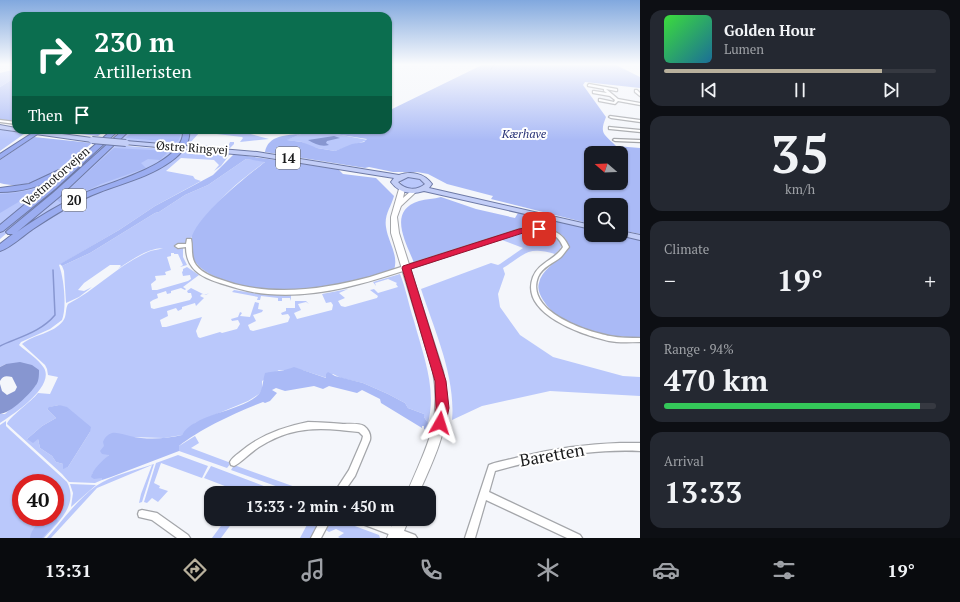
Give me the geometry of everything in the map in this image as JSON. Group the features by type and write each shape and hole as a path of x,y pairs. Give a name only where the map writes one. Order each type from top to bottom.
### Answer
{"highway":[{"path":"0,155 31,134"},
{"name":"20","path":"0,190 27,187 53,178 111,134"},
{"name":"Vestmotorvejen","path":"0,229 52,187 112,134"},
{"name":"Vestmotorvejen","path":"0,241 56,194 123,134"},
{"path":"180,147 186,139 186,134"},
{"name":"20","path":"0,248 61,207 159,165 170,158 180,147"}],"main road":[{"name":"Østre Ringvej","path":"0,127 12,129"},
{"name":"Østre Ringvej","path":"48,134 126,144 180,147 291,158 397,179"},
{"name":"14","path":"427,186 426,180 418,176 406,175 397,179 397,185 402,189 414,191 427,186 584,225"},
{"path":"628,235 640,238"}],"street":[{"path":"605,90 617,100 640,104"},
{"path":"636,91 640,95"},
{"path":"594,92 627,98"},
{"path":"600,100 615,103 617,100"},
{"path":"611,117 640,121"},
{"path":"0,121 12,122"},
{"path":"610,128 640,131"},
{"path":"615,140 640,142"},
{"path":"398,206 402,189"},
{"path":"414,191 398,206 395,211 393,224 438,371 442,392 440,423 416,486"},
{"path":"178,246 189,243 190,261 195,268 204,274 229,284 263,291 299,292 359,283 522,230 547,230 561,237 566,247 563,254 535,276 533,284 534,294 540,305 552,316 584,332 605,338 640,340"},
{"path":"234,462 264,439 289,430 316,424 362,429 367,435 366,440 352,473 343,486"},
{"name":"Baretten","path":"470,538 492,468 544,454 575,449 640,447"},
{"path":"484,494 577,538"},
{"path":"142,514 154,516 185,538"},
{"path":"316,538 322,526"},
{"path":"375,526 395,535 412,538"}],"shaded area":[{"path":"0,129 12,131 12,134 24,134 0,151"},
{"path":"127,134 184,134 180,144 119,141"},
{"path":"190,134 198,134 189,144 228,147 230,142 234,142 234,144 230,148 186,145"},
{"path":"217,134 251,134 269,139 240,142 243,138"},
{"path":"301,134 336,134 368,140 335,151 311,147 302,142 286,140"},
{"path":"334,136 340,138 327,141 326,143 329,145 326,146 318,145 308,140"},
{"path":"104,143 110,144 0,239 0,232"},
{"path":"116,145 175,150 159,163 150,168 90,193 65,206 4,243"},
{"path":"185,150 230,154 221,166 214,171 219,165 214,160 181,158 166,171 193,176 195,179 201,181 155,206 119,230 59,265 64,292 64,314 62,320 50,329 21,342 19,345 42,365 46,375 38,392 31,400 0,423 0,414 5,414 36,385 6,364 0,367 0,251 37,224 70,204 132,178"},
{"path":"246,159 266,161 228,192 191,238 179,247 183,248 183,257 187,265 180,267 183,265 178,254 171,253 171,256 167,257 171,270 165,272 166,275 155,276 156,280 151,284 152,290 157,290 188,281 191,279 190,275 183,276 182,272 183,269 187,267 199,275 183,287 186,289 185,290 181,288 167,294 166,291 157,294 158,298 150,302 151,308 154,309 190,300 192,297 191,293 188,293 187,291 191,288 204,294 200,296 204,298 196,306 195,303 182,307 182,309 178,311 176,308 167,311 168,316 160,320 162,327 166,327 202,317 196,331 198,337 200,338 237,329 240,324 238,320 232,321 231,319 238,317 240,312 242,313 240,316 250,317 255,302 259,303 258,309 263,310 262,312 253,315 256,321 248,325 250,330 253,331 288,322 290,317 288,314 282,315 281,313 286,311 286,308 295,308 295,301 306,301 309,304 306,302 298,304 301,310 294,313 297,319 332,310 333,305 331,302 326,303 322,294 348,289 339,293 345,298 338,301 341,306 345,307 377,298 378,296 370,290 374,289 378,293 398,287 396,284 397,283 388,279 375,283 376,286 373,282 400,274 428,372 431,397 428,423 424,417 424,414 408,408 405,403 363,383 341,378 333,374 327,378 302,370 279,370 262,381 262,390 259,394 248,401 195,423 182,435 164,438 131,437 104,444 109,455 92,474 102,478 102,480 95,483 69,482 64,476 64,474 62,474 7,424 11,418 38,393 50,394 58,377 48,375 45,365 22,344 54,329 63,321 68,304 88,292 137,257 118,269 121,266 120,265 110,265 84,283 78,290 84,291 92,287 79,297 66,303 64,271 62,266 90,253 185,195 208,185","holes":["163,248 137,257 151,250","59,405 90,432 68,467 63,468 63,464 56,462 52,456 40,448 38,439 27,439 42,426 56,418 47,409"]},
{"path":"71,166 0,225 0,191 37,183 56,175"},
{"path":"406,177 421,180 424,185 414,189 403,187 400,181"},
{"path":"536,231 547,233 557,238 562,244 560,249 555,254 532,251 522,255 503,268 505,274 498,294 500,307 520,335 553,357 623,376 640,377 640,396 550,391 482,406 452,420 451,387 443,353 421,289 491,263 498,265 500,264 523,248 502,240 523,233"},
{"path":"234,290 260,294 291,295 291,301 290,298 282,298 282,301 278,301 278,298 261,296 260,300 257,300 258,297 232,292"},
{"path":"20,362 32,365 39,370 38,382 25,398 9,410 0,414 0,384 2,391 7,395 15,391 17,387 12,377 4,377 0,381 0,367 6,364"},
{"path":"6,421 6,426 58,474 12,474 12,526 55,526 44,538 0,538 0,425"},
{"path":"195,436 199,443 191,448 231,463 227,468 179,451 179,446"},
{"path":"178,455 208,466 202,478 161,463 154,483 160,486 159,488 168,491 158,502 152,498 147,503 144,502 156,463"},
{"path":"154,464 142,502 139,503 152,465 97,488 64,524 64,518 89,492 102,482"},
{"path":"234,465 292,486 276,486 231,470"},
{"path":"211,466 264,486 225,486 204,478"},
{"path":"64,479 67,482 70,490 69,506 64,514"},
{"path":"70,484 96,485 71,507 73,493"},
{"path":"57,526 62,526 51,538 47,538"},
{"path":"221,526 230,526 221,538 212,538"},
{"path":"306,526 317,526 311,538 300,538"},
{"path":"328,526 355,526 379,535 380,538 340,538 338,537 344,533 336,529 329,532 326,530"}],"green space":[{"path":"0,90 12,90 12,121 0,120"},
{"name":"Kærhave","path":"431,90 587,90 606,117 603,127 604,133 616,146 584,146 584,190 628,190 628,147 640,148 640,234 628,231 628,198 584,198 584,222 491,199 493,196 447,184 428,174 417,172 393,172 369,167 365,168 265,152 267,146 274,139 290,135 301,134 287,140 302,142 317,148 335,151 352,144 364,142 367,139 335,134 392,134 392,109"},
{"path":"80,134 101,134 98,136"},
{"path":"130,134 181,134 177,142 125,138"},
{"path":"34,137 92,143 72,160 50,175 26,184 13,185 0,183 0,160"},
{"path":"114,148 169,151 160,160 148,159 141,163 146,168 101,184 61,203 57,200"},
{"path":"234,154 338,169 343,174 376,178 394,196 387,215 386,223 387,233 393,248 395,259 394,270 349,283 302,290 278,290 255,288 232,283 210,274 197,265 192,256 190,246 195,231 202,220 211,209 265,162 246,159 208,185 185,195 90,253 62,266 60,264 119,230 155,206 213,175"},
{"path":"42,188 0,213 0,194"},
{"path":"441,197 476,209 515,218 518,213 584,227 584,242 628,242 628,237 640,240 640,338 613,336 586,330 574,326 552,311 540,294 538,287 539,283 548,268 569,248 567,241 562,235 549,229 533,228 518,230 414,263 404,237 401,219 409,206 419,201"},
{"path":"294,367 326,378 326,374 328,372 335,376 363,383 388,394 405,403 408,408 424,414 424,417 428,423 426,430 424,429 424,426 422,426 422,428 381,403 380,399 362,390 357,393 329,386 323,389 314,386 285,391 276,388 272,390 277,393 270,401 253,406 208,427 179,446 179,451 102,480 102,478 94,479 91,477 96,468 109,455 102,454 100,451 104,446 103,442 106,436 112,433 149,438 163,438 182,435 188,428 197,422 251,400 259,394 265,373"},
{"path":"59,405 67,407 91,427 90,432 68,467 63,469 63,464 56,462 52,456 40,448 38,439 33,443 27,439 42,426 56,418 47,409 49,407"},
{"path":"35,526 53,526 42,538 30,538"}],"waterway":[{"path":"0,346 29,334 43,326 55,315 53,270"}],"route":[{"path":"440,423 442,408 441,381 406,268 522,230 539,229"}]}
